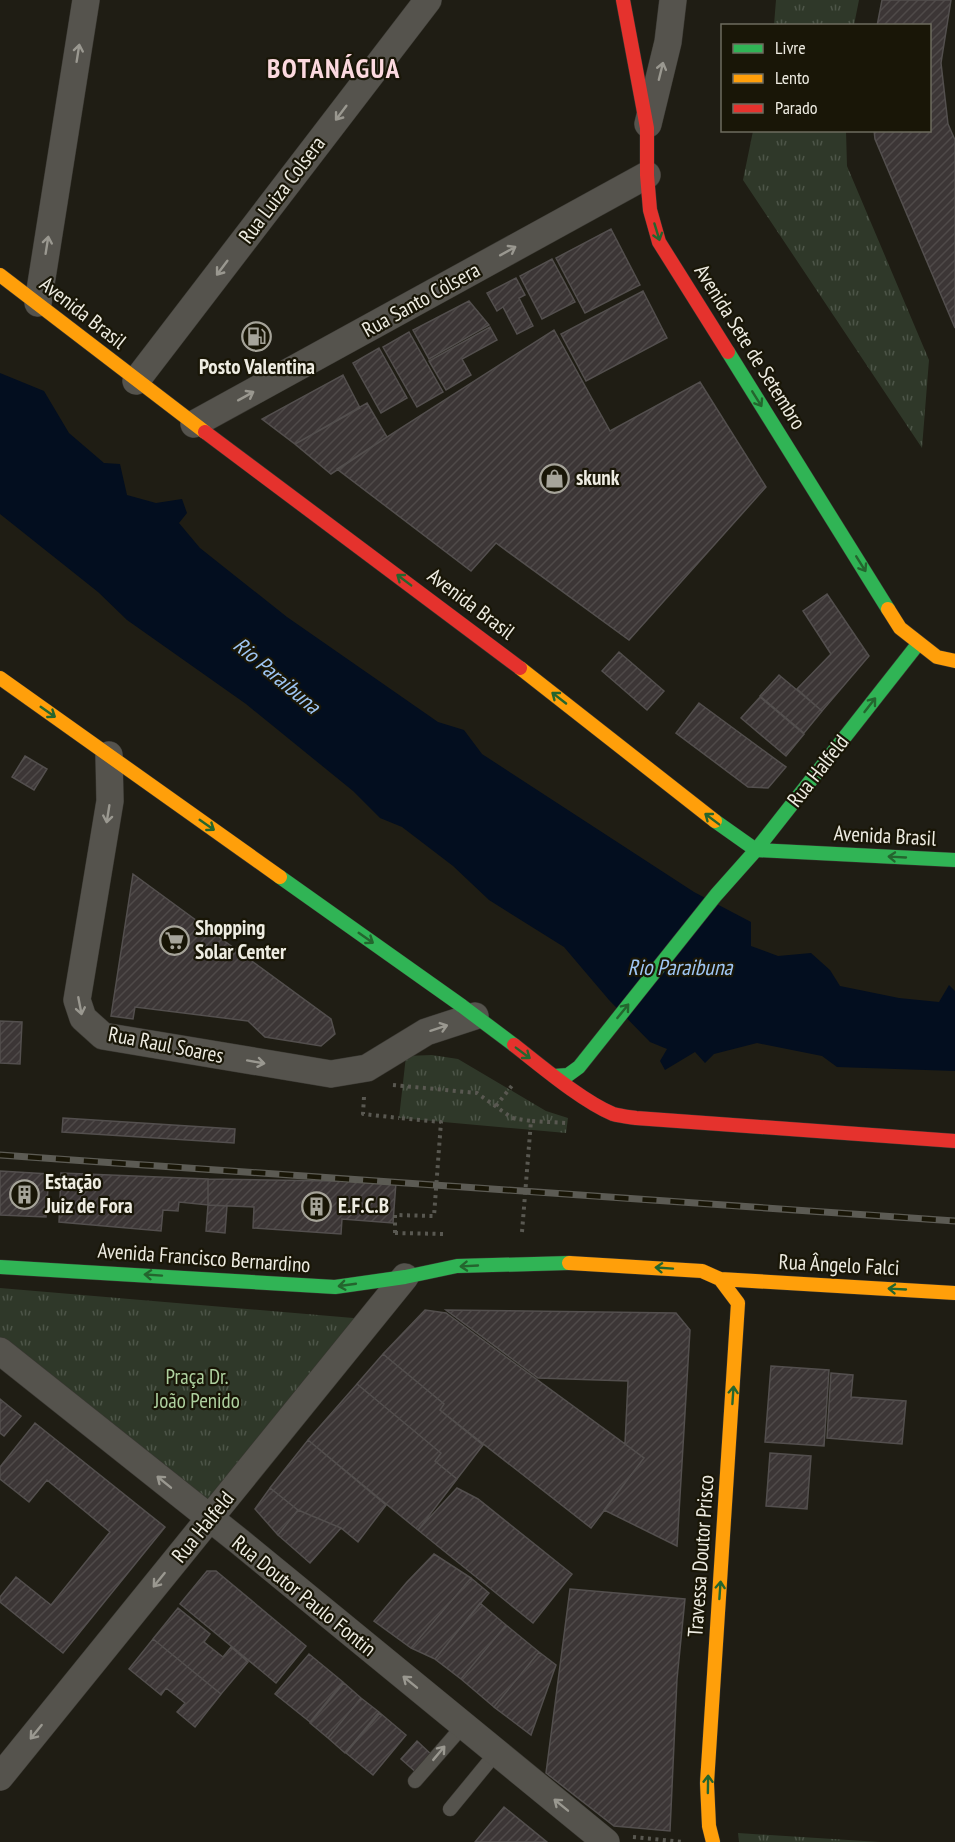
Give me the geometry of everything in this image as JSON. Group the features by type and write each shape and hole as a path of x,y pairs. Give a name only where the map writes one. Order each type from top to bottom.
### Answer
{"main road":[{"name":"Avenida Sete de Setembro","path":"623,0 647,128 650,210 660,242 900,628 937,657 955,661"},
{"name":"Avenida Brasil","path":"0,275 136,381 507,657 715,821 756,850 955,860"},
{"name":"Rua Halfeld","path":"554,1076 568,1075 579,1067 716,895 756,850 918,644"},
{"path":"0,678 475,1016 554,1076 592,1102 615,1114 636,1118 955,1141"},
{"name":"Avenida Francisco Bernardino","path":"0,1266 335,1287 405,1277 457,1266 516,1263 583,1263 702,1271 720,1279"},
{"name":"Rua Ângelo Falci","path":"720,1279 955,1293"},
{"name":"Travessa Doutor Prisco","path":"713,1842 709,1826 707,1783 738,1303 720,1279"}],"street":[{"path":"38,303 86,0"},
{"name":"Rua Luiza Colsera","path":"136,381 428,0"},
{"path":"647,128 668,42 674,0"},
{"name":"Rua Santo Cólsera","path":"194,424 647,175"},
{"name":"Rua Raul Soares","path":"109,755 110,801 77,1000 82,1018 103,1036 331,1074 366,1075 405,1044 426,1032 475,1016"},
{"name":"Rua Halfeld","path":"0,1777 405,1277"},
{"name":"Rua Doutor Paulo Fontin","path":"0,1351 601,1838"}],"lane":[{"path":"415,1781 463,1725"},
{"path":"450,1809 496,1753"}],"path":[{"path":"454,1235 395,1233 395,1215 434,1216 441,1122 363,1114 366,1075 477,1093 512,1118 531,1121 575,1124 592,1102"},
{"path":"527,1171 531,1121"},
{"path":"601,1838 686,1842"}],"green space":[{"path":"776,0 859,0 854,24 774,24"},
{"path":"753,132 846,132 847,166 929,360 922,448 743,180"},
{"path":"432,1055 458,1059 546,1111 568,1118 566,1133 399,1118 406,1056"},
{"name":"Praça Dr. João Penido","path":"0,1288 365,1319 209,1507 0,1340"},
{"path":"738,1833 880,1842 739,1842"}],"water":[{"name":"Rio Paraibuna","path":"0,373 44,391 69,433 104,463 120,464 127,495 156,503 182,499 187,513 179,523 200,548 287,617 438,722 464,730 482,754 694,892 751,922 751,946 778,956 811,953 830,970 840,986 899,998 939,1002 949,985 955,991 955,1071 837,1067 822,1056 757,1043 714,1054 705,1063 695,1052 665,1070 660,1061 667,1049 650,1042 609,1000 564,947 489,900 453,866 402,827 380,818 353,791 246,704 127,620 98,592 0,514"}],"building":[{"path":"882,0 951,0 941,63 948,124 955,140 955,328 875,139 874,132 931,132 931,24 877,24"},
{"path":"611,229 640,285 585,313 556,258"},
{"path":"552,259 575,302 542,319 520,276"},
{"path":"516,278 525,295 519,298 533,326 517,334 503,307 497,311 487,293"},
{"path":"643,291 667,338 586,381 561,334"},
{"path":"469,301 489,325 429,359 413,330"},
{"path":"490,327 497,340 462,359 471,375 446,390 429,361"},
{"name":"skunk","path":"554,330 610,431 700,382 766,487 629,640 496,543 471,571 337,469"},
{"path":"409,332 443,392 417,407 383,347"},
{"path":"379,348 407,398 381,413 353,363"},
{"path":"343,375 360,408 295,444 262,419"},
{"path":"367,403 387,437 331,474 295,444"},
{"path":"827,594 869,656 822,711 797,689 831,654 803,611"},
{"path":"619,652 664,691 647,710 602,671"},
{"path":"779,675 822,711 804,733 760,696"},
{"path":"760,697 804,734 786,756 741,718"},
{"path":"699,703 786,767 768,788 748,787 676,733"},
{"path":"25,756 47,769 34,790 12,777"},
{"name":"Shopping Solar Center","path":"133,874 331,1019 335,1034 321,1046 265,1037 248,1021 135,1007 133,1019 111,1016"},
{"path":"0,1021 22,1022 20,1064 0,1063"},
{"path":"63,1118 235,1129 234,1143 62,1132"},
{"name":"Estação Juiz de Fora","path":"0,1171 49,1174 46,1217 0,1215"},
{"path":"61,1173 208,1179 208,1205 179,1202 178,1211 163,1210 161,1231 59,1222"},
{"name":"E.F.C.B","path":"208,1179 396,1182 393,1223 342,1219 341,1234 253,1228 254,1207 208,1205"},
{"path":"208,1205 227,1206 225,1233 206,1231"},
{"path":"425,1310 446,1313 644,1458 591,1528 440,1410 444,1404 383,1354"},
{"path":"446,1310 676,1313 690,1330 677,1546 604,1510 644,1458 625,1444 628,1381 538,1378"},
{"path":"383,1354 444,1404 440,1410 483,1445 457,1479 435,1461 441,1453 357,1384"},
{"path":"771,1366 829,1370 824,1446 765,1442"},
{"path":"831,1373 853,1375 851,1397 906,1401 902,1444 827,1438"},
{"path":"357,1384 441,1453 435,1461 457,1479 418,1530 308,1440"},
{"path":"0,1399 21,1416 4,1436 0,1433"},
{"path":"35,1423 165,1527 63,1653 0,1602 0,1597 16,1577 51,1605 110,1532 47,1480 29,1502 0,1479 0,1467"},
{"path":"308,1440 386,1505 358,1542 341,1528 298,1510 270,1488"},
{"path":"770,1453 811,1456 807,1509 766,1506"},
{"path":"270,1488 298,1510 278,1535 255,1509"},
{"path":"457,1488 478,1499 572,1574 533,1623 418,1530"},
{"path":"298,1510 341,1528 310,1563 278,1535"},
{"path":"434,1554 471,1578 411,1648 374,1621"},
{"path":"207,1571 216,1571 306,1646 276,1683 180,1604"},
{"path":"471,1578 489,1593 435,1659 411,1648"},
{"path":"570,1589 685,1599 677,1679 670,1831 614,1826 546,1773"},
{"path":"480,1603 506,1625 461,1679 435,1659"},
{"path":"178,1608 210,1634 204,1642 223,1657 231,1647 248,1662 221,1694 153,1639"},
{"path":"506,1625 539,1652 494,1707 461,1679"},
{"path":"153,1639 221,1694 195,1727 177,1712 185,1703 166,1688 161,1695 129,1669"},
{"path":"539,1652 556,1665 531,1735 494,1707"},
{"path":"309,1654 343,1682 310,1722 275,1694"},
{"path":"344,1683 361,1698 328,1738 310,1723"},
{"path":"361,1698 379,1712 345,1753 328,1738"},
{"path":"380,1713 406,1735 373,1775 346,1753"},
{"path":"417,1741 434,1757 418,1774 401,1759"},
{"path":"504,1807 547,1842 475,1842"}],"railway":[{"path":"0,1155 955,1221"}],"traffic: fast":[{"path":"728,352 888,609"},
{"path":"554,1076 568,1075 579,1067 716,895 756,850 918,644"},
{"path":"715,821 756,850 955,860"},
{"path":"280,877 514,1045"},
{"path":"0,1267 335,1287 405,1277 457,1266 569,1263"}],"traffic: slow":[{"path":"0,275 205,432"},
{"path":"888,609 900,628 937,657 955,661"},
{"path":"520,668 715,821"},
{"path":"0,678 280,877"},
{"path":"569,1263 702,1271 720,1279 955,1293"},
{"path":"713,1842 709,1826 707,1783 738,1303 720,1279"}],"traffic: jam":[{"path":"623,0 647,128 650,210 659,242 728,352"},
{"path":"205,432 520,668"},
{"path":"514,1045 575,1092 613,1114 636,1118 955,1141"}],"place":[{"name":"Posto Valentina","path":"257,336"},
{"name":"skunk","path":"555,478"},
{"name":"Shopping Solar Center","path":"174,940"},
{"name":"Estação Juiz de Fora","path":"24,1194"},
{"name":"E.F.C.B","path":"317,1206"}],"district":[{"name":"BOTANÁGUA","path":"334,69"}]}
